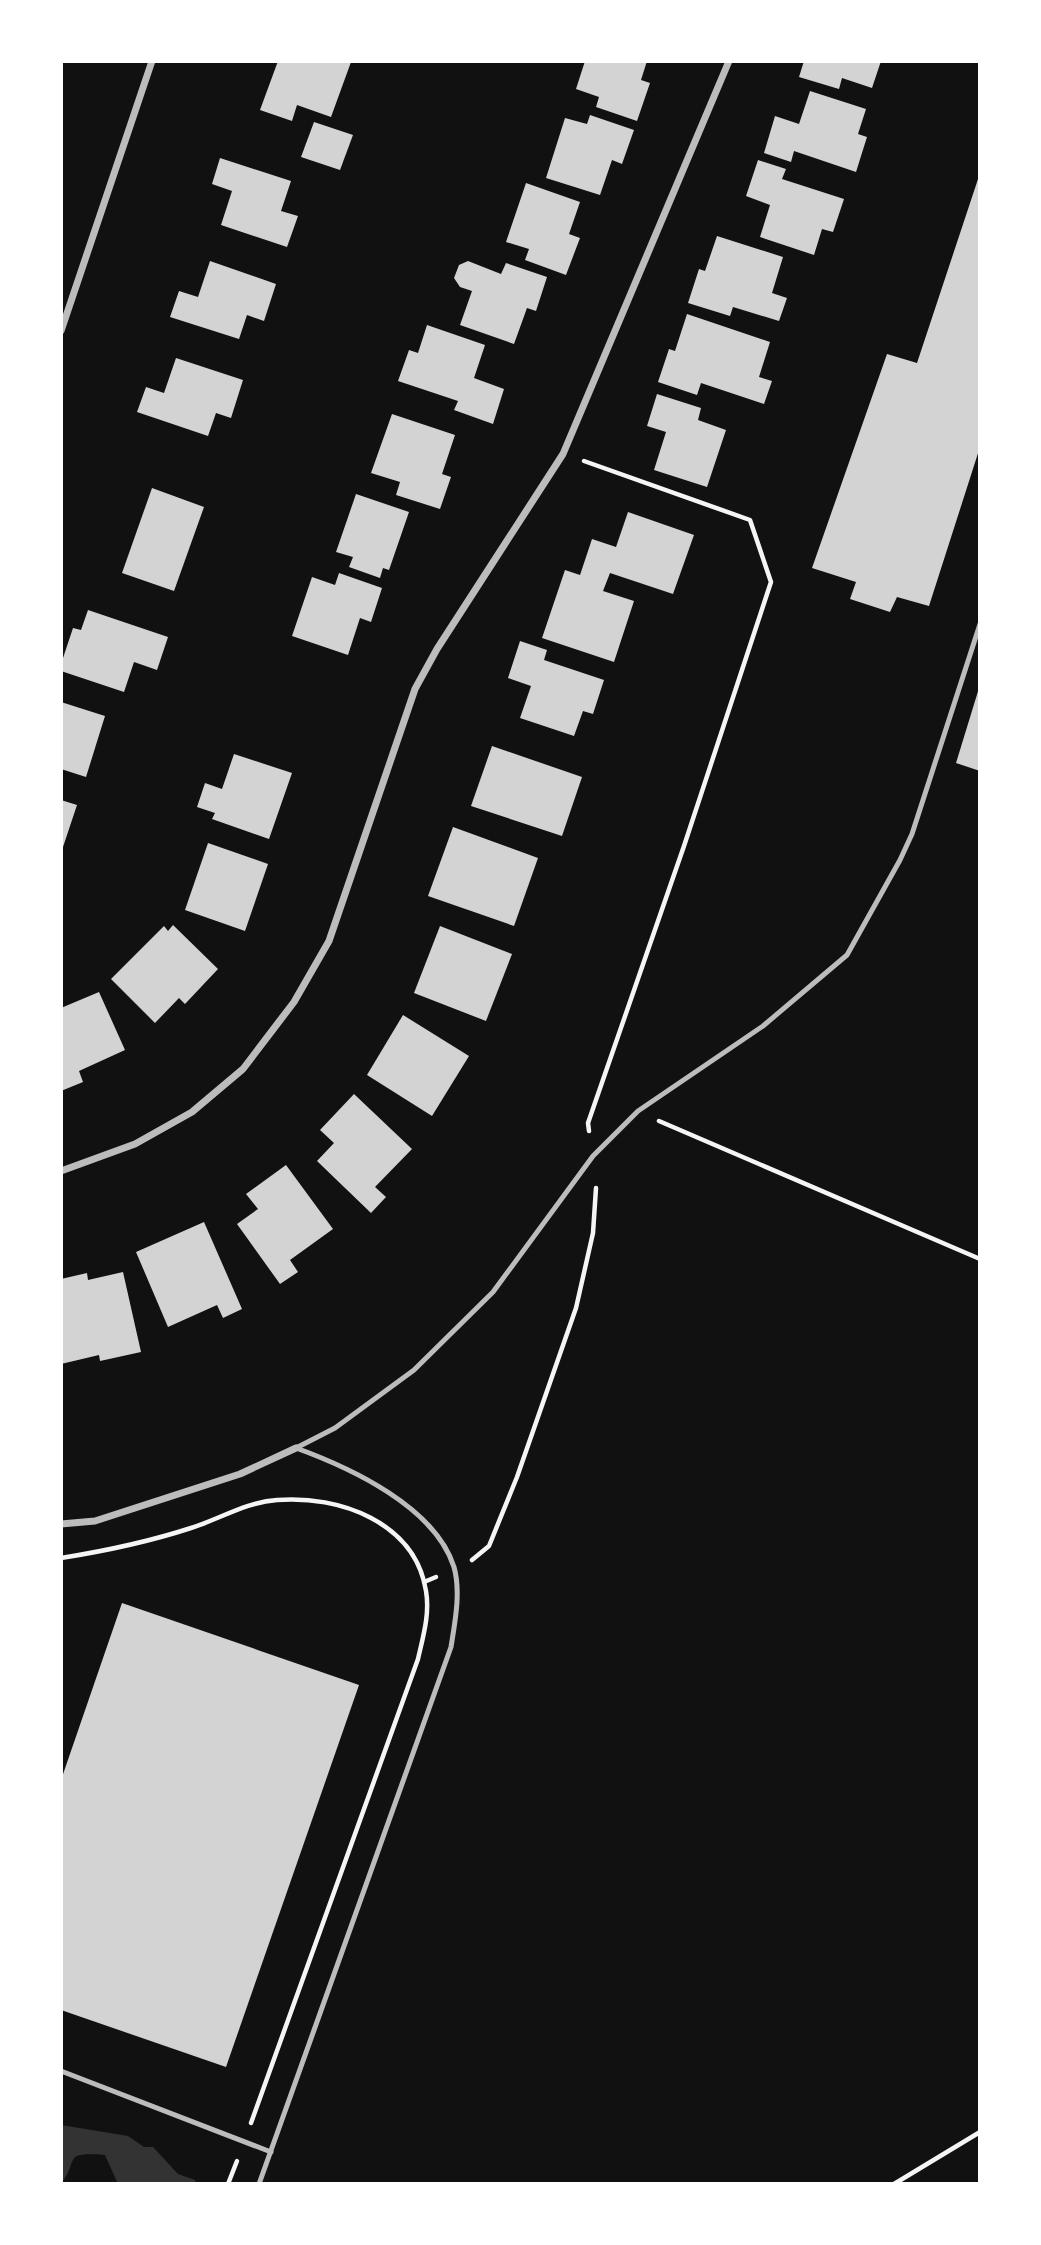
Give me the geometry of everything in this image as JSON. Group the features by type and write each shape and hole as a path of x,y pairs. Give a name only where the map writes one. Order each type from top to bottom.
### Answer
{"street":[{"path":"61,331 152,61"},
{"path":"61,1171 135,1143 192,1112 243,1069 295,1002 330,941 415,689 437,649 563,454 730,61"},
{"path":"61,1524 95,1521 240,1474 296,1448"}],"lane":[{"path":"296,1448 335,1428 414,1370 493,1292 593,1156 638,1111 763,1026 847,955 912,834 980,624"},
{"path":"259,2184 451,1647 457,1608 455,1570 445,1546 419,1516 375,1485 330,1460 296,1448"},
{"path":"61,2071 271,2152"}],"path":[{"path":"563,454 750,520 771,582 684,846 588,1123"},
{"path":"638,1111 980,1259"},
{"path":"471,1560 489,1546 517,1477 576,1308 593,1233 596,1194"},
{"path":"61,1559 116,1549 194,1528 254,1503 278,1499 314,1501 352,1508 381,1522 403,1543 419,1566 427,1592 427,1622 418,1659 228,2184"},
{"path":"894,2184 980,2132"}],"shaded area":[{"path":"61,2125 128,2136 144,2147 153,2147 178,2174 195,2180 196,2184 118,2184 105,2155 91,2154 74,2159 61,2184"}],"building":[{"path":"278,61 351,62 331,117 297,105 292,121 260,110"},
{"path":"585,61 647,61 641,80 650,83 637,121 596,107 599,97 576,89"},
{"path":"804,61 881,61 872,88 842,78 839,89 799,77"},
{"path":"810,91 866,109 858,134 867,137 856,172 794,151 791,162 764,153 775,116 799,124"},
{"path":"590,115 634,130 622,164 612,160 600,195 546,178 565,118 587,124"},
{"path":"314,122 353,135 340,170 301,157"},
{"path":"220,158 291,181 281,211 298,216 287,247 221,225 232,191 212,184"},
{"path":"758,160 786,169 782,179 844,199 833,232 822,229 814,255 760,237 770,205 746,196"},
{"path":"980,173 980,447 929,606 897,597 890,612 850,599 856,582 812,568 887,354 917,363"},
{"path":"526,183 580,202 569,234 580,238 566,275 525,260 529,249 506,242"},
{"path":"717,236 783,257 772,293 787,298 779,321 733,307 730,316 688,303 699,269 705,271"},
{"path":"210,261 276,284 264,321 247,315 239,339 170,317 179,291 198,297"},
{"path":"468,261 501,274 506,263 547,277 536,311 527,308 514,344 460,325 472,291 460,287 454,278 459,265"},
{"path":"687,314 770,342 759,377 772,381 764,404 701,383 697,395 658,382 669,349 675,351"},
{"path":"427,325 485,345 474,378 504,389 493,424 454,410 458,401 398,381 409,350 418,353"},
{"path":"176,358 243,380 231,418 216,413 208,436 137,412 146,387 164,393"},
{"path":"657,394 701,408 698,420 726,430 707,487 654,470 666,432 647,426"},
{"path":"392,414 455,435 442,474 451,477 440,509 396,495 400,482 371,473"},
{"path":"152,488 204,507 174,591 122,573"},
{"path":"356,494 409,512 389,570 383,568 380,578 349,567 353,557 336,552"},
{"path":"628,512 694,535 673,594 610,573 603,591 634,601 614,662 542,638 565,570 580,575 592,539 616,547"},
{"path":"339,573 382,588 371,622 360,618 348,655 292,636 312,577 335,585"},
{"path":"88,610 168,637 157,670 134,662 124,692 61,671 73,628 81,630"},
{"path":"520,641 547,650 544,660 604,680 593,714 583,711 574,736 520,718 531,686 508,678"},
{"path":"980,688 980,771 956,763"},
{"path":"61,702 105,716 86,777 61,769"},
{"path":"492,746 582,777 562,836 471,806"},
{"path":"234,754 292,773 269,839 212,819 215,813 197,807 205,783 222,789"},
{"path":"61,800 77,805 62,850 61,850"},
{"path":"453,827 538,858 514,926 428,896"},
{"path":"208,843 268,864 245,931 185,910"},
{"path":"173,925 218,969 185,1004 179,998 155,1023 111,979 164,926 168,931"},
{"path":"440,926 512,954 486,1021 414,993"},
{"path":"99,992 125,1050 79,1071 83,1082 61,1091 61,1008"},
{"path":"403,1015 469,1056 432,1116 367,1075"},
{"path":"354,1094 412,1149 375,1187 386,1197 371,1213 317,1161 334,1143 320,1130"},
{"path":"286,1165 333,1229 290,1260 298,1272 280,1284 237,1224 258,1209 246,1194"},
{"path":"204,1222 242,1309 223,1318 217,1305 168,1327 136,1252"},
{"path":"123,1272 141,1352 100,1361 99,1355 61,1364 61,1279 87,1273 88,1280"},
{"path":"122,1603 359,1685 226,2067 61,2010 61,1780"}]}
